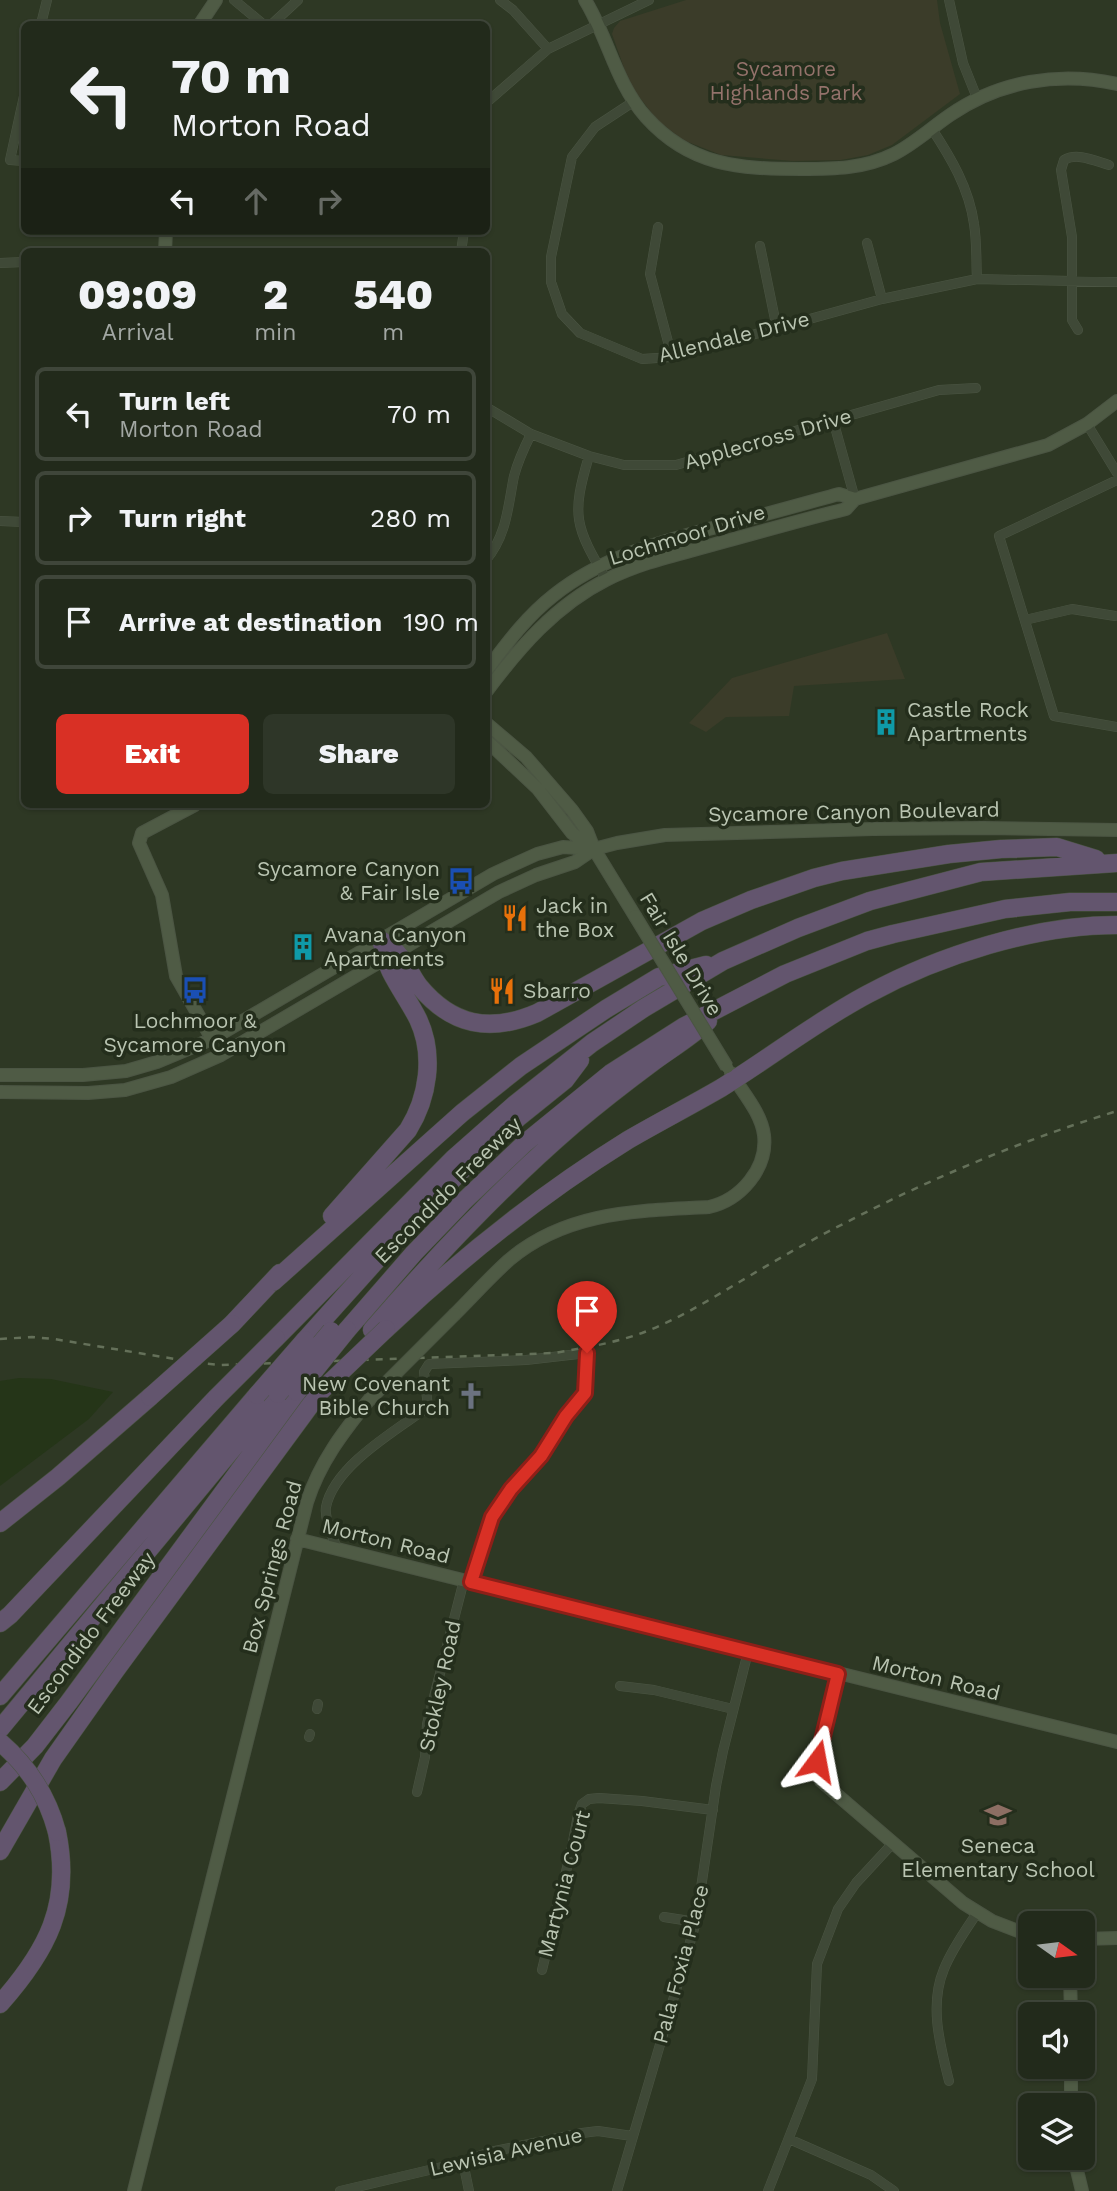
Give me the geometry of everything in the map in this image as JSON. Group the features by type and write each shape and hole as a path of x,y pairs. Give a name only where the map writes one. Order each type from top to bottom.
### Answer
{"highway":[{"path":"380,940 417,984 448,1013 480,1024 498,1025 537,1013 702,921 814,878 949,854 1001,849 1057,847 1113,863"},
{"name":"Escondido Freeway","path":"3,1621 216,1398 454,1158 514,1105 592,1043 643,1008 723,961 798,928 870,901 981,872 1113,863"},
{"name":"Escondido Freeway","path":"0,1782 35,1746 69,1702 339,1331 464,1200 524,1143 611,1073 683,1027 726,1004 785,974 867,941 1005,909 1070,902 1117,902"},
{"path":"0,1850 69,1737 320,1392 379,1330 439,1279 511,1221 628,1140 731,1073 869,994 930,966 972,951 1041,933 1117,925"},
{"path":"0,1523 58,1477 232,1324 399,1142 416,1116 423,1098 427,1067 424,1035 390,970 392,956"},
{"path":"272,1282 462,1113 521,1066 659,977 723,961"},
{"path":"0,1729 278,1394 339,1331 394,1261 493,1160 549,1112 615,1063 709,1006 747,987 785,974"},
{"path":"379,1330 429,1264 529,1164 634,1077 690,1037 726,1004"},
{"path":"0,1696 257,1395 401,1233 460,1172 519,1117 565,1080 592,1043"},
{"path":"0,1742 19,1759 36,1782 53,1815 62,1870 56,1915 40,1953 0,2004"}],"street":[{"path":"42,21 47,0"},
{"path":"202,21 216,0"},
{"path":"234,0 259,21"},
{"path":"275,21 298,0"},
{"path":"500,0 513,10 548,48"},
{"path":"585,0 633,102 660,131 677,144 713,162 747,168 842,169 859,166 893,155 977,98 1012,86 1048,79 1081,78 1117,84"},
{"path":"490,99 548,48 649,0"},
{"path":"949,0 963,64 977,98"},
{"name":"Allendale Drive","path":"633,102 595,127 572,157 551,257 551,282 562,314 580,333 642,359 672,357 882,299 976,279 1117,282"},
{"path":"21,110 10,160 21,161"},
{"path":"932,128 953,161 969,203 974,224 976,279"},
{"path":"1078,330 1073,320 1072,237 1061,170 1064,160 1070,156 1109,165"},
{"path":"658,228 650,274 672,357"},
{"path":"867,243 882,299"},
{"path":"760,246 777,329"},
{"path":"0,263 21,262"},
{"name":"Applecross Drive","path":"490,409 531,434 589,456 624,465 676,465 939,390 975,388"},
{"name":"Lochmoor Drive","path":"490,687 542,625 571,601 606,579 648,562 846,509 855,499 1048,445 1087,424 1117,401"},
{"path":"833,421 855,499"},
{"path":"1087,424 1117,473"},
{"path":"490,556 502,534 515,472 531,434"},
{"path":"589,456 579,488 578,516 582,535 606,579"},
{"path":"1117,480 999,536 1054,716 1117,727"},
{"name":"Lochmoor Drive","path":"490,666 514,634 540,607 569,584 616,558 658,543 839,494 855,499"},
{"path":"0,521 21,522"},
{"path":"1025,620 1072,609 1115,616"},
{"name":"Fair Isle Drive","path":"490,726 526,757 564,799 587,831 594,849 731,1073"},
{"name":"Fair Isle Drive","path":"490,744 538,789 572,833 594,849"},
{"path":"189,808 142,833 139,843 162,895 176,976 212,1039"},
{"name":"Sycamore Canyon Boulevard","path":"0,1075 83,1075 125,1071 157,1062 212,1039 465,889 515,863 563,847 594,849 682,834 969,828 1117,831"},
{"name":"Sycamore Canyon Boulevard","path":"0,1092 88,1093 125,1090 171,1077 221,1055 499,892 575,862 594,849"},
{"name":"Box Springs Road","path":"134,2191 298,1539 313,1485 324,1462 344,1430 369,1400 509,1261 530,1245 567,1226 604,1215 709,1207 735,1197 755,1173 764,1135 753,1108 731,1073"},
{"name":"Stokley Road","path":"337,1549 325,1509 335,1484 349,1466 428,1407 424,1372 429,1364 526,1360 587,1353 585,1393 566,1416 541,1456 511,1489 492,1517 467,1581 427,1724 425,1757 417,1792"},
{"name":"Morton Road","path":"298,1539 1117,1742"},
{"name":"Pala Foxia Place","path":"618,2191 696,1922 723,1751 748,1652"},
{"path":"838,1674 817,1761 817,1773 827,1787 977,1913 1018,1931"},
{"path":"620,1686 654,1690 733,1709"},
{"name":"Martynia Court","path":"542,1970 582,1804 589,1799 599,1798 713,1810"},
{"path":"768,2191 812,2079 817,1965 838,1909 856,1883 893,1843"},
{"path":"949,2081 936,2019 937,1994 943,1970 977,1913"},
{"path":"664,1917 696,1922"},
{"path":"1096,1939 1117,1938"},
{"name":"Lewisia Avenue","path":"340,2191 463,2162 490,2152 582,2133 606,2132 632,2136"},
{"path":"789,2139 871,2175 894,2191"},
{"path":"463,2162 469,2191"},
{"path":"1077,2170 1082,2191"}],"green space":[{"name":"Sycamore Highlands Park","path":"686,0 937,0 940,23 960,94 892,145 868,155 841,160 793,161 721,155 683,140 657,120 630,85 612,34 620,21"},
{"path":"887,633 905,679 794,686 789,716 726,717 706,732 689,723 732,678"}],"shaded area":[{"path":"19,1378 51,1379 113,1392 89,1419 0,1486 0,1381"}],"railway":[{"path":"0,1339 54,1339 221,1365 554,1353 599,1345 631,1337 668,1322 820,1236 946,1175 1047,1134 1117,1111"}],"place":[{"name":"Castle Rock Apartments","path":"886,722"},
{"name":"Sycamore Canyon & Fair Isle","path":"461,881"},
{"name":"Jack in the Box","path":"515,918"},
{"name":"Avana Canyon Apartments","path":"303,947"},
{"name":"Lochmoor & Sycamore Canyon","path":"195,990"},
{"name":"Sbarro","path":"502,991"},
{"name":"New Covenant Bible Church","path":"471,1396"},
{"name":"Seneca Elementary School","path":"998,1815"}],"route":[{"path":"587,1353 585,1393 566,1416 541,1456 511,1489 492,1517 471,1582 838,1674 817,1761"}]}
